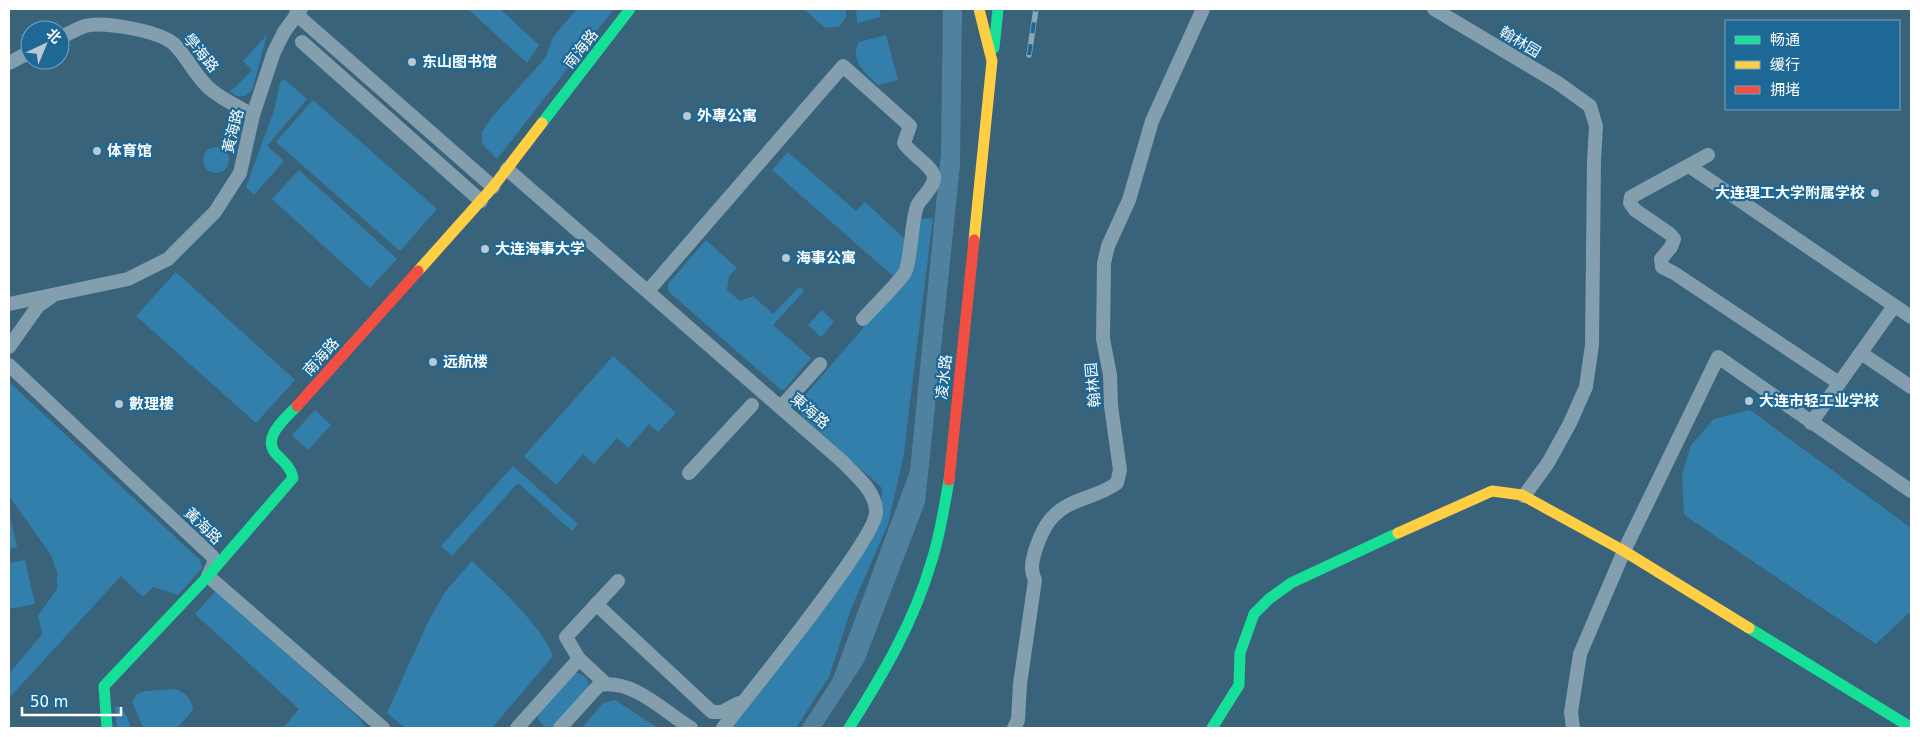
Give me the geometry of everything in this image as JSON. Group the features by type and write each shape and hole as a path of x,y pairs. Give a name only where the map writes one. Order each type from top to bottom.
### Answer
{"street":[{"name":"南海路","path":"107,728 104,686 208,576 293,478 290,469 271,450 270,444 273,433 493,187 630,9"},
{"name":"凌水路","path":"849,728 895,653 919,600 938,540 949,480 992,61 979,9"},
{"path":"992,61 998,9"},
{"name":"翰林园","path":"1014,728 1018,720 1020,684 1036,580 1031,565 1041,534 1046,524 1064,508 1108,490 1117,483 1120,470 1111,406 1110,375 1103,339 1104,263 1108,246 1129,200 1152,121 1203,9"},
{"name":"翰林园","path":"1434,9 1558,84 1590,106 1596,126 1592,345 1586,387 1570,423 1548,463 1524,496"},
{"path":"299,11 493,187"},
{"name":"黃海路","path":"9,304 128,279 168,259 215,212 240,173 253,115 274,52 284,32 299,11"},
{"name":"學海路","path":"70,33 86,26 113,26 139,29 158,35 172,42 185,55 196,74 210,89 253,115"},
{"path":"302,42 481,201"},
{"path":"648,291 843,66 910,126 904,142 907,149 934,176 934,182 918,206 912,225 905,272 863,319"},
{"path":"1708,155 1631,197 1630,203 1635,210 1670,234 1674,239 1671,247 1661,259 1662,267 1674,272 1839,383"},
{"path":"1688,166 1911,317"},
{"name":"東海路","path":"508,169 843,462 870,491 876,512 871,529 834,583 723,728"},
{"path":"9,347 38,306 55,295"},
{"path":"1811,423 1894,306"},
{"path":"1861,353 1911,387"},
{"path":"1573,728 1571,712 1580,654 1624,551 1718,357 1911,491"},
{"path":"781,407 820,364"},
{"name":"黃海路","path":"9,365 212,556 215,561 208,576"},
{"path":"689,474 752,405"},
{"path":"1212,728 1239,685 1240,653 1254,614 1269,599 1291,584 1335,562 1492,491 1524,496 1624,551 1907,727 1911,713"},
{"path":"208,576 383,728"},
{"path":"606,684 579,659 566,637 618,581"},
{"path":"596,604 712,712 722,712 735,707 748,696"},
{"path":"523,726 579,659"},
{"path":"560,728 599,685 614,683 632,688 691,728"}],"shaded area":[{"path":"468,9 500,9 539,45 527,63"},
{"path":"577,9 614,9 497,159 482,144 482,132 492,117 540,64 546,56 553,37"},
{"path":"804,9 846,9 846,17 840,26 825,28"},
{"path":"856,9 879,9 881,17 857,23"},
{"path":"943,9 962,9 960,165 925,503 864,662 821,728 801,728 833,678 910,471 941,153"},
{"path":"267,35 252,90 245,96 237,96 230,92 252,70 243,61"},
{"path":"886,35 898,80 878,85 860,66 857,61 856,49 859,42"},
{"path":"284,79 307,99 267,146 284,161 254,195 246,187 274,111 280,83"},
{"path":"313,100 437,209 400,251 276,142"},
{"path":"216,147 226,150 229,160 226,170 216,173 206,170 203,160 206,150"},
{"path":"788,152 856,211 865,202 908,242 904,264 893,276 772,170"},
{"path":"299,170 397,259 370,288 272,199"},
{"path":"933,218 903,459 888,524 851,609 829,677 796,728 727,728 832,593 881,502 882,488 800,414 800,401 909,275 921,219"},
{"path":"706,240 737,268 729,276 727,290 740,301 753,296 773,314 799,287 804,291 773,325 811,358 784,390 780,389 668,291 668,284"},
{"path":"176,272 295,380 256,423 136,316"},
{"path":"822,310 834,322 821,337 808,325"},
{"path":"613,356 676,413 658,432 649,424 628,448 617,438 594,464 583,454 556,485 524,456"},
{"path":"9,382 200,560 202,568 178,595 153,587 143,597 121,576 9,698 9,674 42,634 38,616 57,589 57,572 51,555 9,496"},
{"path":"315,410 331,425 308,450 292,435"},
{"path":"1750,410 1911,528 1911,611 1876,644 1684,515 1682,475 1691,445 1714,419"},
{"path":"513,466 578,524 572,531 518,483 452,556 441,546"},
{"path":"9,511 17,547 9,549"},
{"path":"25,560 35,604 9,609 9,563"},
{"path":"472,561 529,619 539,631 553,656 492,728 405,728 387,713 427,624 445,592"},
{"path":"216,591 359,718 366,728 283,728 299,709 195,614"},
{"path":"577,673 586,678 588,688 554,726 545,728 538,719 540,711 573,674"},
{"path":"175,689 187,696 193,710 177,728 143,728 132,702 137,694 146,691"},
{"path":"615,700 658,728 582,728 603,703"},
{"path":"115,706 124,711 131,728 117,728"}],"railway":[{"path":"1029,55 1036,9"}],"traffic: fast":[{"path":"542,123 630,9"},
{"path":"994,48 998,9"},
{"path":"107,728 104,686 208,576 293,478 291,471 273,450 271,443 272,436 276,430 297,406"},
{"path":"849,728 896,648 916,606 937,543 949,480"},
{"path":"1212,728 1239,685 1240,653 1254,614 1269,599 1291,583 1398,533"},
{"path":"1749,628 1907,725"}],"traffic: slow":[{"path":"974,240 992,61 979,9"},
{"path":"418,271 493,187 542,123"},
{"path":"1398,533 1492,491 1522,495 1624,551 1749,628"}],"traffic: jam":[{"path":"949,480 974,240"},
{"path":"297,406 418,271"}],"place":[{"name":"东山图书馆","path":"412,62"},
{"name":"外專公寓","path":"687,116"},
{"name":"体育馆","path":"97,151"},
{"name":"大连理工大学附属学校","path":"1875,193"},
{"name":"大连海事大学","path":"485,249"},
{"name":"海事公寓","path":"786,258"},
{"name":"远航楼","path":"433,362"},
{"name":"大连市轻工业学校","path":"1749,401"},
{"name":"數理樓","path":"119,404"}]}
